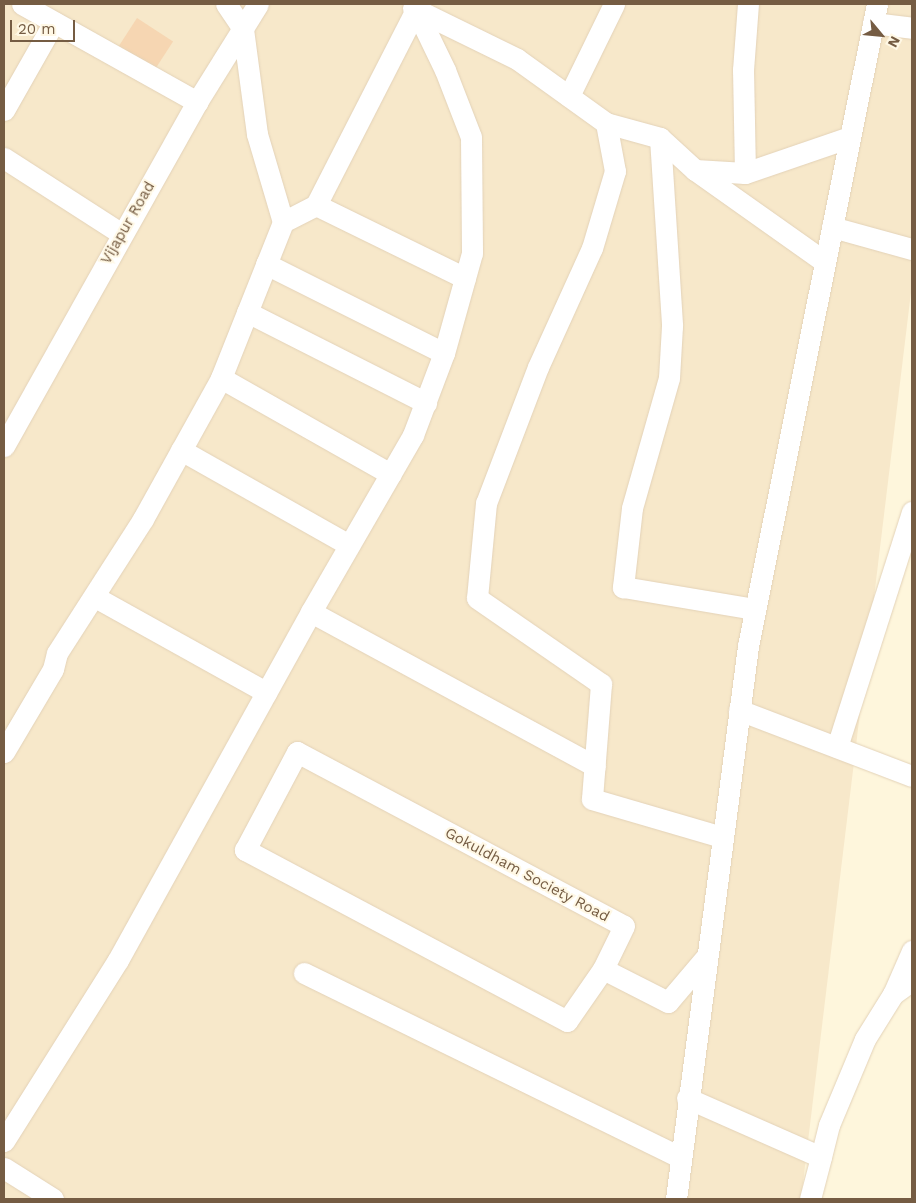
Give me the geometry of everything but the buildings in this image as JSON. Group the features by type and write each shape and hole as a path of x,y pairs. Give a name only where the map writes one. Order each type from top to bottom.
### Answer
{"street":[{"path":"22,4 197,102"},
{"path":"4,752 53,669 57,652 95,598 221,378 282,222 257,134 243,29 226,4"},
{"name":"Vijapur Road","path":"4,446 197,102 258,4"},
{"path":"569,96 614,4"},
{"path":"745,173 743,70 748,4"},
{"path":"282,222 316,205 413,6"},
{"path":"413,6 517,59 606,123 660,138 695,170 825,262"},
{"path":"4,1141 118,960 310,612 413,435 426,403 444,353 472,253 471,137 445,70 413,6"},
{"path":"676,1199 679,1156 739,710 755,610 875,13 912,28"},
{"path":"4,110 54,22"},
{"path":"606,123 615,171 592,248 538,367 486,503 477,598 601,684 592,800 722,838"},
{"path":"695,170 745,173 850,137"},
{"path":"660,138 672,326 669,378 632,508 624,587 755,610"},
{"path":"4,158 122,234"},
{"path":"316,205 465,278"},
{"path":"832,227 912,249"},
{"path":"266,264 444,353"},
{"path":"247,312 426,403"},
{"path":"221,378 391,474"},
{"path":"181,450 349,545"},
{"path":"837,747 912,512"},
{"path":"95,598 266,692"},
{"path":"310,612 595,766"},
{"path":"739,710 912,776"},
{"name":"Gokuldham Society Road","path":"297,752 624,926 602,969 567,1021 245,850 297,752"},
{"path":"810,1199 829,1125 865,1040 893,994 912,951"},
{"path":"602,969 668,1002 707,956"},
{"path":"304,973 679,1156"},
{"path":"893,994 912,980"},
{"path":"687,1098 822,1157"},
{"path":"4,1168 53,1199"}],"shaded area":[{"path":"4,4 912,4 912,284 801,1199 4,1199"}]}
